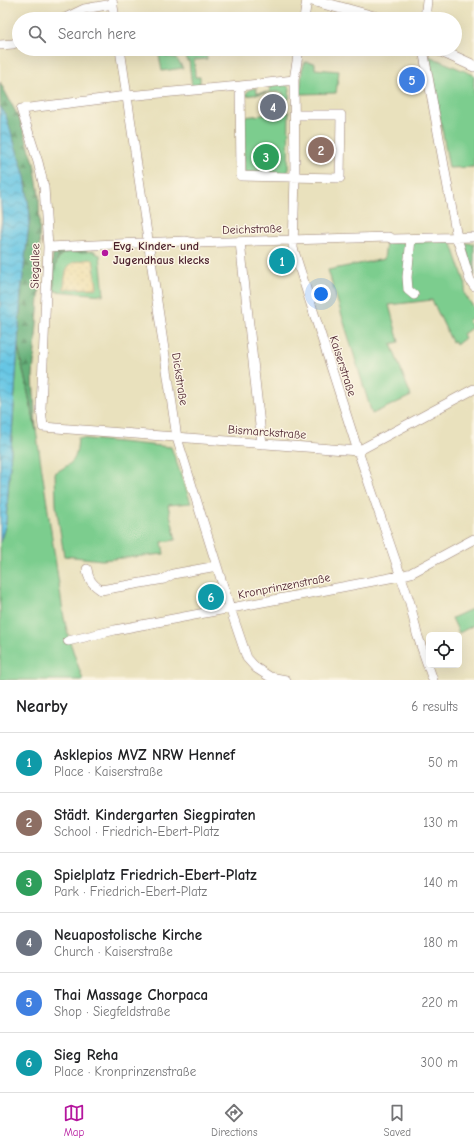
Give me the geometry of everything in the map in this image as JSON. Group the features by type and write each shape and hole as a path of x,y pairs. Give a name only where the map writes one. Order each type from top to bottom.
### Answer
{"main road":[{"path":"312,0 356,12"},
{"path":"452,56 474,66"}],"street":[{"path":"305,12 307,0"},
{"path":"426,12 427,0"},
{"path":"76,12 84,8 112,2 114,12"},
{"path":"0,45 12,44"},
{"name":"Dickstraße","path":"121,56 177,438 230,608 248,658 256,668 270,677 286,680"},
{"name":"Kaiserstraße","path":"298,56 294,80 295,176 293,248 358,451 410,603 417,634 433,680"},
{"path":"424,56 457,238 470,280 474,286"},
{"path":"127,96 294,80"},
{"path":"240,86 240,176 340,178 341,115 295,115"},
{"name":"Siegallee","path":"43,427 41,400 48,247 44,187 38,162 21,108 127,96"},
{"name":"Deichstraße","path":"48,247 148,244 185,241 195,243 388,237 393,239 411,239 474,237"},
{"path":"411,239 407,277 408,290 414,296"},
{"path":"240,242 262,444"},
{"path":"358,451 474,389"},
{"name":"Bismarckstraße","path":"43,427 358,451"},
{"name":"Kronprinzenstraße","path":"68,641 114,630 400,576 411,573 474,539"},
{"path":"87,569 88,576 93,585 101,590 164,579 173,574 217,566"}],"green space":[{"path":"159,56 172,57 176,59 183,68 162,71"},
{"path":"186,56 207,56 207,59 194,60 195,77 200,77 200,86 192,87 189,61 187,61"},
{"path":"429,56 474,75 474,167 449,168"},
{"path":"305,62 315,63 315,69 339,71 336,93 300,94 302,70"},
{"path":"0,82 19,118 34,162 39,195 40,285 33,376 36,430 18,347 21,293 30,216 25,177 6,116 0,106"},
{"path":"284,84 290,88 289,99 284,100 283,93 276,92 244,96 250,89 256,88 257,93 270,92 269,86"},
{"path":"289,112 288,173 244,173 244,117"},
{"path":"451,241 466,285 464,293 474,308 474,316 468,321 473,327 463,334 465,338 456,345 454,341 452,342 432,300 389,305 399,342 391,344 411,396 372,414 328,270 384,259 386,243"},
{"path":"466,243 474,244 474,276 465,245"},
{"path":"86,248 87,252 70,252 60,255 55,269 54,291 51,280 53,252 64,249"},
{"path":"95,251 95,253 100,255 104,295 54,291 55,270 60,256 64,253"},
{"path":"18,347 36,430 64,618 70,642 83,680 0,680 0,543 6,523"},
{"path":"78,438 171,447 191,503 168,505 176,540 162,542 164,554 102,560 64,556 56,505 55,473 67,466 73,460"},
{"path":"474,608 474,625 461,632 459,632 452,618"}],"sand":[{"path":"93,259 97,288 64,289 67,269 70,265 78,261"}],"water":[{"path":"0,106 6,116 25,177 30,216 21,293 6,523 0,543 0,232 2,219 0,196"}],"place":[{"name":"Thai Massage Chorpaca","path":"412,80"},
{"name":"Neuapostolische Kirche","path":"273,107"},
{"name":"Städt. Kindergarten Siegpiraten","path":"321,150"},
{"name":"Spielplatz Friedrich-Ebert-Platz","path":"266,157"},
{"name":"Evg. Kinder- und Jugendhaus klecks","path":"105,253"},
{"name":"Asklepios MVZ NRW Hennef","path":"282,261"},
{"name":"Sieg Reha","path":"211,597"}]}
